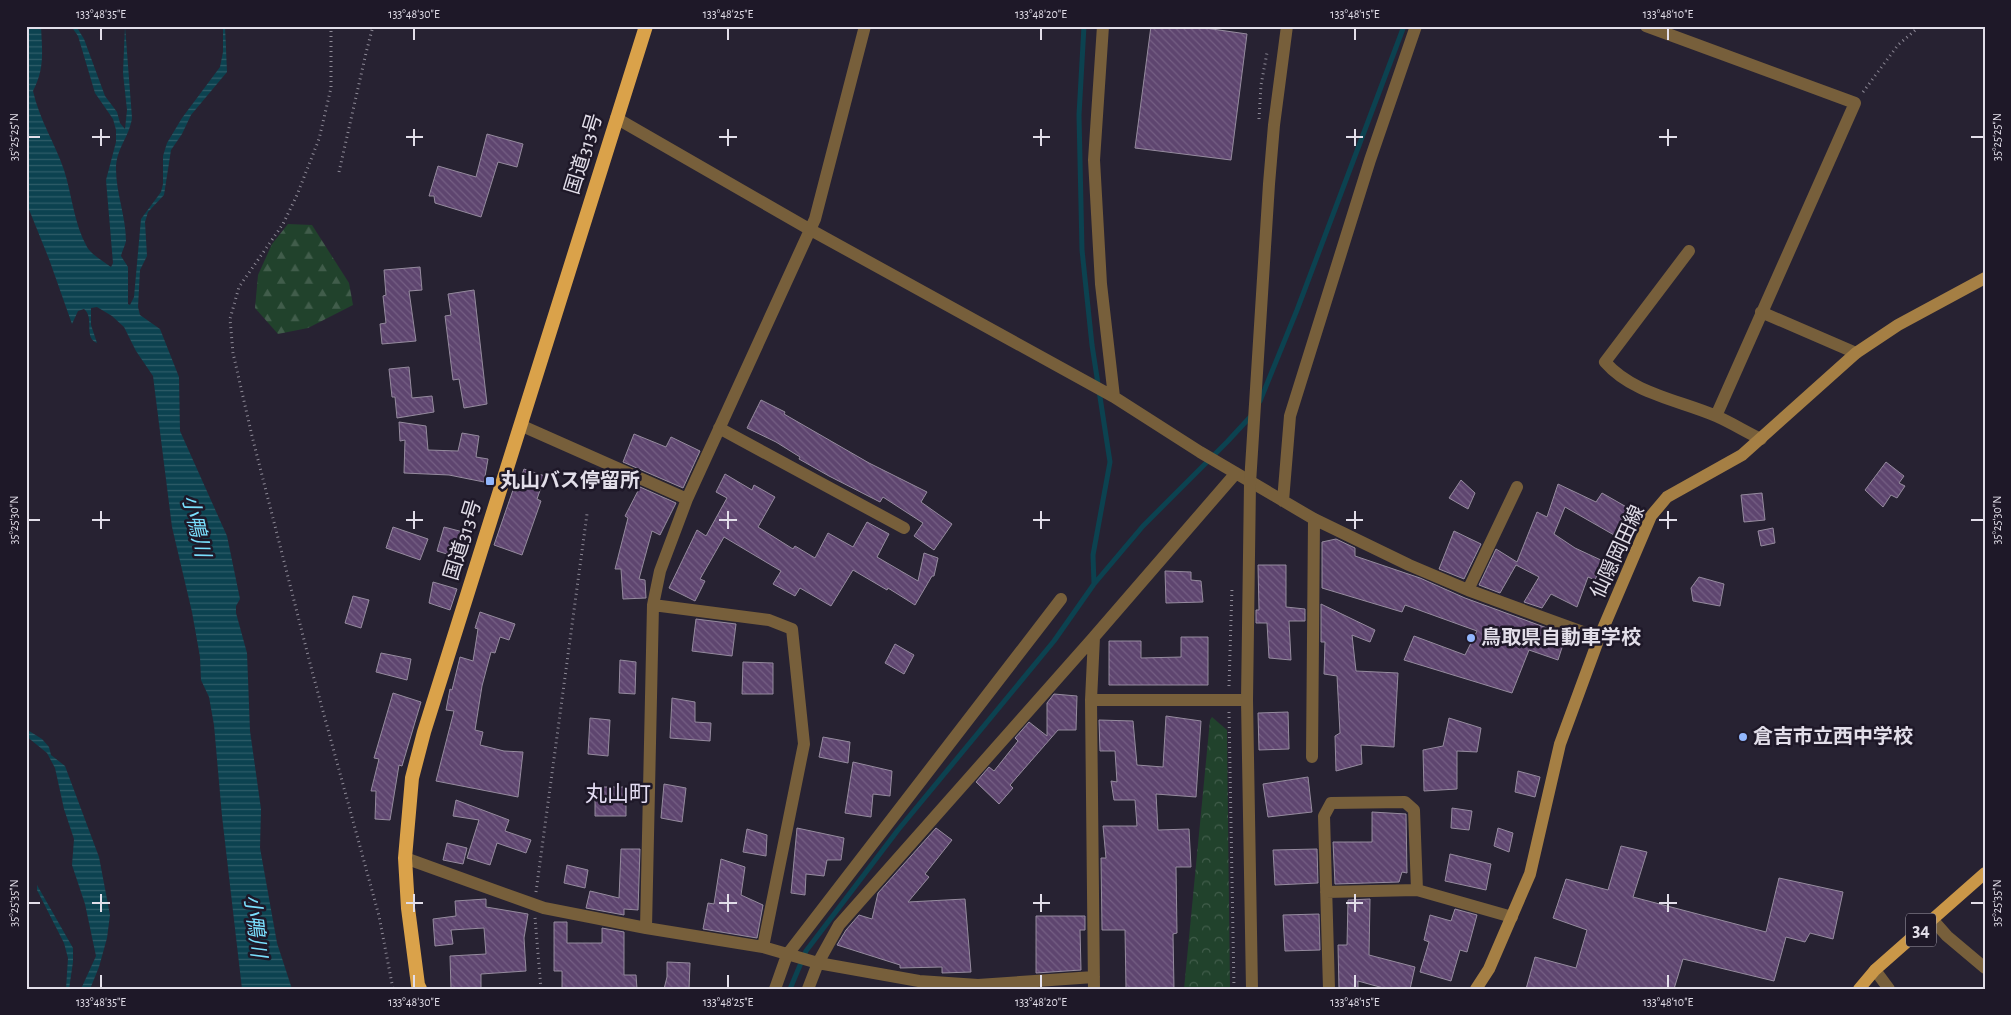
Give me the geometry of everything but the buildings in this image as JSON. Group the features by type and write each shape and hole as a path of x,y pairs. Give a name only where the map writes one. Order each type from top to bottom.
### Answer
{"highway":[{"name":"国道313号","path":"420,989 408,908 405,858 412,778 427,723 646,26"}],"main road":[{"name":"仙隠岡田線","path":"1476,989 1488,969 1530,874 1560,744 1599,638 1651,516 1667,497 1742,455 1856,353 1898,325 1985,278"},
{"name":"34","path":"1860,989 1875,970 1985,873"}],"street":[{"path":"646,928 653,605 660,571 687,499 809,228 815,219 865,26"},
{"path":"1103,26 1094,160 1100,284 1110,394"},
{"path":"1252,989 1246,700 1250,483 1273,135 1287,26"},
{"path":"1283,501 1290,416 1370,160 1416,26"},
{"path":"1646,26 1855,103 1716,416"},
{"path":"616,118 809,228 1070,371 1110,394 1250,483 1314,519 1409,565 1468,590 1599,638"},
{"path":"1689,251 1605,362 1615,373 1642,388 1716,416 1761,439"},
{"path":"1761,312 1856,353"},
{"path":"520,425 687,499"},
{"path":"719,428 904,528"},
{"path":"808,989 818,963 839,925 1094,637 1236,473"},
{"path":"1468,590 1517,487"},
{"path":"1312,757 1314,519"},
{"path":"775,989 787,954 1061,598"},
{"path":"653,605 769,620 792,629 804,744 763,947"},
{"path":"405,858 534,905 646,928 763,947 818,963 919,981 978,985 1094,983 1091,700 1094,637"},
{"path":"1091,700 1246,700"},
{"path":"1329,989 1324,816 1331,803 1405,802 1414,810 1416,890"},
{"path":"1326,892 1416,890 1512,917"},
{"path":"1932,919 1947,936 1985,968"},
{"path":"1875,970 1889,989"}],"path":[{"path":"331,26 331,88 319,140 283,224 239,287 230,319 233,353 252,436 312,670 379,916 393,989"},
{"path":"340,172 373,26"},
{"path":"1855,103 1898,45 1920,26"},
{"path":"541,989 534,905 587,514"}],"green space":[{"path":"288,224 312,225 349,283 353,305 308,328 278,334 255,308 258,275 272,244"},
{"path":"1212,717 1227,730 1230,989 1184,989 1210,720"}],"water":[{"name":"小鴨川","path":"26,26 41,26 41,67 33,91 39,111 64,170 79,229 89,250 111,267 113,263 106,180 116,142 116,130 113,119 95,93 78,36 71,26 76,26 84,39 105,96 117,112 120,123 125,129 127,110 123,73 125,26 132,118 118,155 116,169 126,232 126,241 121,256 128,267 128,304 130,305 134,297 141,219 161,192 163,184 163,156 167,143 182,118 220,67 223,52 223,26 225,26 227,72 191,115 182,134 171,150 164,195 148,212 145,222 147,256 140,270 138,307 140,315 160,329 179,377 180,431 227,536 240,599 236,606 236,613 247,653 250,731 261,809 260,848 277,943 292,989 242,989 222,816 214,725 209,697 201,680 200,657 192,612 172,527 153,376 136,351 124,327 112,316 97,307 91,308 91,325 97,343 91,336 89,317 84,309 78,311 72,324 26,202"},
{"path":"26,729 42,739 49,747 51,755 65,766 99,857 110,915 107,938 99,967 90,989 81,989 96,956 85,904 72,865 74,839 64,809 55,768 47,753 26,736"},
{"path":"37,885 73,948 69,989 66,989 68,958 64,943 37,890"}],"waterway":[{"path":"1084,26 1079,115 1082,250 1092,345 1110,462 1093,555 1094,584"},
{"path":"1260,401 1297,310 1404,26"},
{"path":"790,989 806,951 898,830 1054,641 1094,584 1143,526 1252,415"}],"place":[{"name":"丸山バス停留所","path":"490,481"},
{"name":"鳥取県自動車学校","path":"1471,638"},
{"name":"倉吉市立西中学校","path":"1743,737"}],"district":[{"name":"丸山町","path":"618,794"}]}
